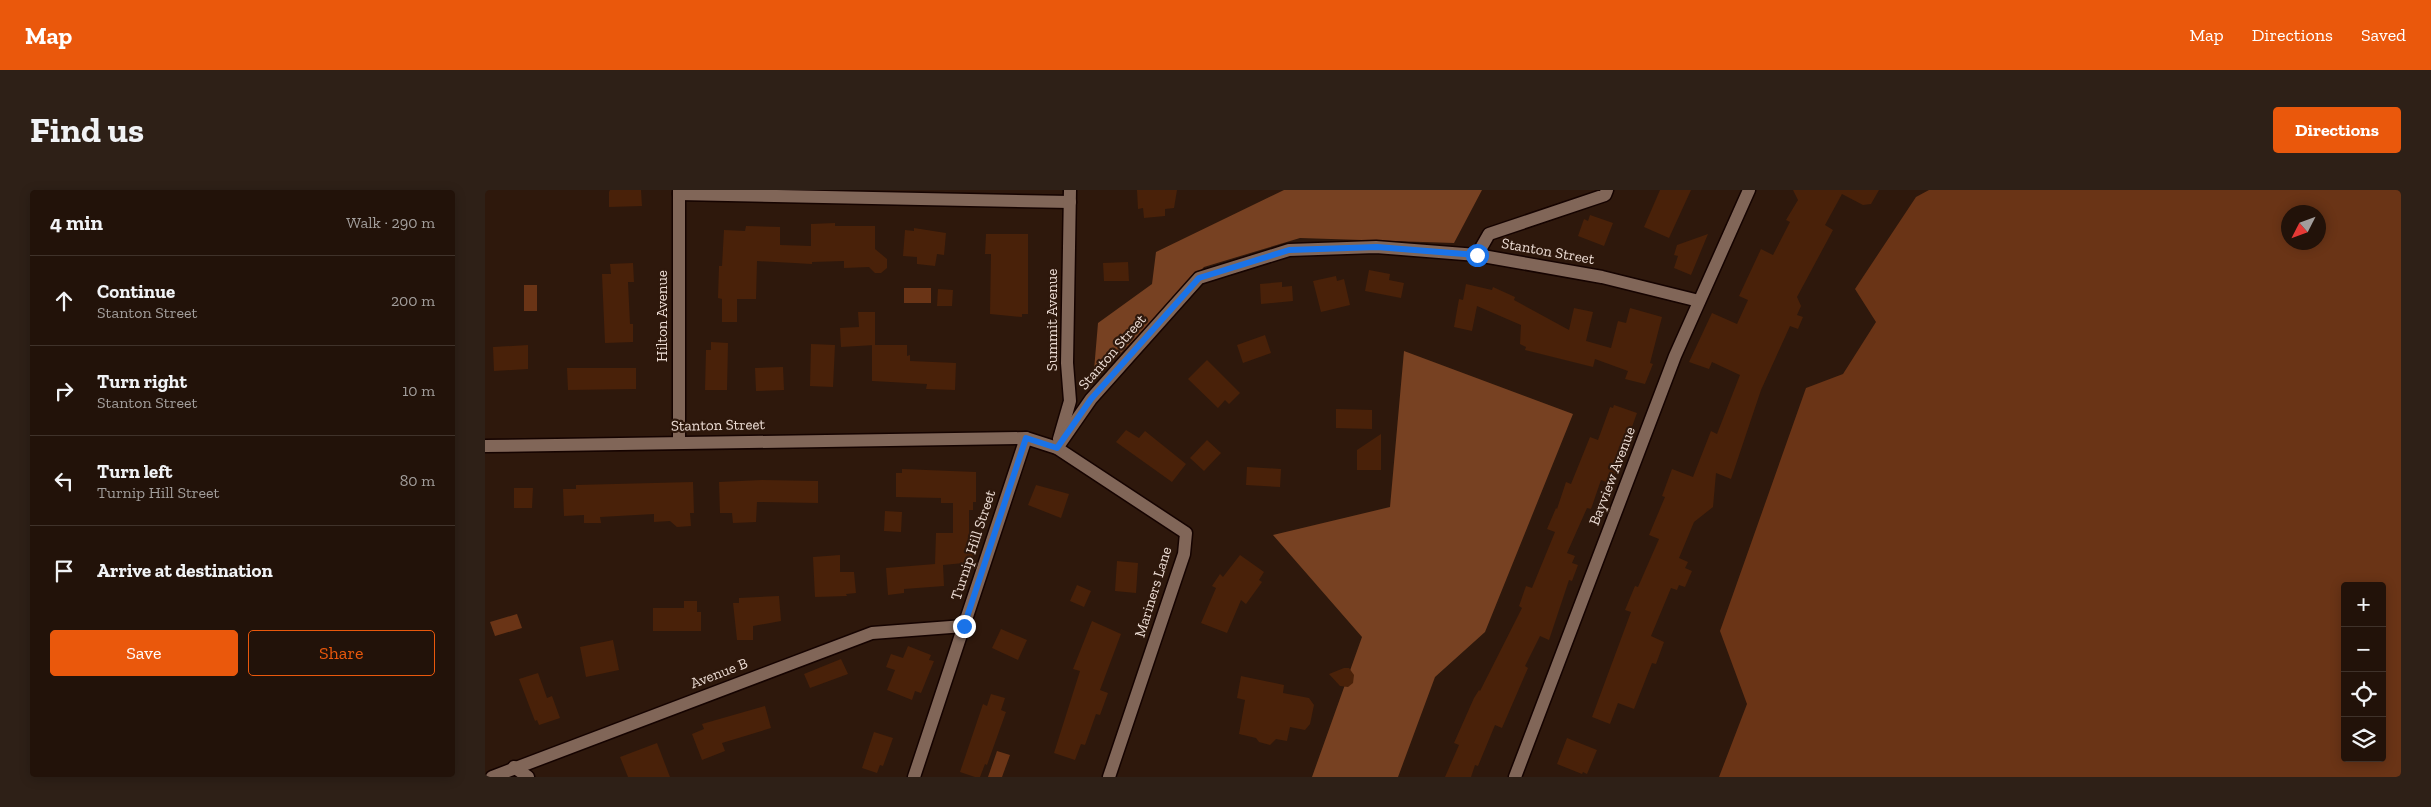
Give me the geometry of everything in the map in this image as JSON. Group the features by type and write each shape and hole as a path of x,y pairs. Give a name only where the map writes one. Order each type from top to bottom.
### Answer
{"street":[{"path":"1477,255 1489,234 1605,195 1607,190"},
{"name":"Bayview Avenue","path":"1515,777 1675,356 1749,190"},
{"path":"679,192 1070,196"},
{"name":"Hilton Avenue","path":"679,192 679,442"},
{"name":"Summit Avenue","path":"1057,448 1070,401 1067,363 1070,196"},
{"name":"Stanton Street","path":"485,446 1026,438 1057,448 1091,399 1199,278 1289,250 1377,247 1477,255 1602,277 1699,301"},
{"name":"Turnip Hill Street","path":"914,777 1026,438"},
{"name":"Mariners Lane","path":"1057,448 1186,533 1185,554 1109,777"},
{"name":"Avenue B","path":"492,777 872,632 964,626"},
{"path":"514,767 529,777"}],"shaded area":[{"path":"1284,190 1482,190 1454,243 1300,238 1204,267 1093,382 1098,323 1152,284 1156,252"},
{"path":"1929,190 2401,190 2401,777 1719,777 1747,704 1720,631 1806,388 1843,374 1876,322 1855,289 1916,197"},
{"path":"524,285 537,285 537,311 524,311"},
{"path":"904,288 931,288 931,303 904,303"},
{"path":"1404,351 1573,414 1485,632 1435,677 1398,777 1312,777 1362,637 1273,535 1390,507"},
{"path":"517,614 522,628 495,636 490,622"},
{"path":"997,751 1010,755 1002,777 988,777"}],"building":[{"path":"610,190 641,190 642,206 609,207"},
{"path":"1137,190 1177,190 1174,208 1165,209 1165,216 1144,218 1143,208 1138,209"},
{"path":"1660,190 1691,190 1669,238 1644,227"},
{"path":"1793,190 1879,190 1871,204 1863,205 1842,194 1825,225 1833,230 1797,297 1801,306 1797,315 1803,317 1798,329 1790,326 1761,390 1731,479 1716,473 1713,507 1694,522 1679,558 1688,562 1685,568 1692,571 1685,587 1679,585 1677,590 1671,588 1651,636 1664,642 1656,664 1652,663 1634,709 1618,703 1610,724 1592,717 1631,612 1625,610 1635,586 1638,587 1659,539 1649,535 1665,497 1662,496 1672,469 1693,477 1711,431 1717,434 1740,375 1712,362 1709,369 1689,362 1712,313 1737,324 1748,300 1739,296 1761,249 1773,255 1790,222 1786,220 1798,200"},
{"path":"1590,215 1613,223 1604,246 1578,236 1584,219 1588,221"},
{"path":"835,223 835,226 875,226 875,249 887,259 887,268 881,273 875,273 869,267 844,268 844,261 812,262 812,264 757,261 756,299 737,299 737,322 722,322 722,299 718,298 719,266 722,266 724,230 745,231 746,226 780,227 780,245 811,246 811,224"},
{"path":"914,228 946,233 944,255 937,254 935,266 917,264 917,257 903,256 905,230 914,231"},
{"path":"986,234 1028,234 1028,314 1022,314 1022,317 990,314 991,254 985,254"},
{"path":"1708,234 1691,275 1674,268 1678,256 1674,255 1677,245"},
{"path":"1128,262 1129,281 1104,281 1103,263"},
{"path":"633,263 634,282 628,282 633,342 605,343 602,274 611,274 610,264"},
{"path":"1369,270 1390,274 1389,280 1404,283 1401,298 1365,291"},
{"path":"1336,276 1337,281 1344,279 1350,305 1321,312 1313,281"},
{"path":"1282,282 1282,287 1292,286 1293,301 1261,304 1260,284"},
{"path":"1466,284 1492,290 1493,287 1515,297 1514,300 1569,330 1574,308 1593,312 1586,341 1611,348 1618,321 1626,323 1630,308 1662,317 1650,363 1653,364 1645,384 1625,379 1628,371 1595,359 1593,367 1525,350 1526,347 1520,344 1521,325 1477,306 1472,331 1454,327 1459,299 1463,300"},
{"path":"938,289 953,290 952,306 937,306"},
{"path":"858,312 875,312 875,345 841,347 840,328 859,327"},
{"path":"1265,335 1271,353 1243,363 1237,345"},
{"path":"711,342 728,343 727,390 705,390 706,350 711,350"},
{"path":"811,344 835,345 833,387 810,386"},
{"path":"528,345 528,369 494,371 493,347"},
{"path":"872,345 907,345 907,356 910,355 910,361 956,363 955,390 926,389 927,384 872,381"},
{"path":"1207,360 1240,393 1229,404 1225,400 1218,408 1188,379"},
{"path":"783,367 784,390 756,391 755,368"},
{"path":"567,368 636,368 636,389 568,390"},
{"path":"1614,405 1637,413 1611,484 1601,480 1591,509 1587,508 1567,553 1575,556 1572,563 1578,565 1572,581 1569,580 1549,640 1540,636 1525,666 1528,668 1502,728 1495,725 1478,766 1475,765 1471,777 1445,777 1459,745 1454,743 1474,698 1480,691 1522,608 1519,606 1526,586 1532,588 1555,532 1547,529 1557,509 1566,482 1571,484 1590,437 1598,440 1610,407 1613,408"},
{"path":"1336,409 1372,410 1372,429 1336,428"},
{"path":"1126,430 1139,438 1145,431 1186,464 1172,482 1116,442"},
{"path":"1381,434 1381,470 1357,470 1357,450"},
{"path":"1207,440 1221,453 1204,471 1190,458"},
{"path":"1247,467 1281,469 1280,487 1246,485"},
{"path":"902,469 976,472 976,502 973,502 973,510 969,510 969,548 972,548 974,562 943,565 944,586 904,589 904,593 888,595 886,568 935,564 936,533 953,533 953,503 941,503 941,498 896,497 896,473 902,473"},
{"path":"762,480 818,481 818,503 757,502 756,522 733,523 732,513 720,513 719,482"},
{"path":"693,482 694,513 690,513 691,526 677,527 670,521 654,522 654,514 600,517 601,523 584,523 584,515 564,516 563,489 576,489 576,485"},
{"path":"1036,485 1069,494 1061,518 1028,505"},
{"path":"514,488 533,488 532,508 514,508"},
{"path":"885,511 902,512 901,532 884,531"},
{"path":"840,555 840,572 854,572 856,593 846,594 847,596 815,597 813,557"},
{"path":"1240,555 1264,572 1259,580 1262,582 1246,604 1241,600 1227,633 1201,623 1216,588 1212,586 1220,574 1223,577"},
{"path":"1117,561 1138,563 1136,593 1115,591"},
{"path":"1077,585 1091,591 1084,607 1070,601"},
{"path":"779,596 781,621 753,626 753,640 737,640 733,603 739,603 739,598"},
{"path":"684,601 697,601 697,612 701,612 701,631 653,631 653,608 684,608"},
{"path":"1092,621 1121,634 1100,690 1108,693 1100,715 1096,714 1085,745 1081,744 1075,760 1054,753 1080,671 1073,669"},
{"path":"1001,629 1027,640 1018,660 992,648"},
{"path":"613,640 619,670 586,677 580,647"},
{"path":"908,646 931,655 929,660 934,661 921,693 915,691 912,700 887,690 895,670 886,667 891,654 903,658"},
{"path":"841,659 848,674 810,688 804,674"},
{"path":"1349,668 1354,675 1353,683 1348,687 1340,686 1329,674"},
{"path":"538,673 547,698 552,696 560,718 539,725 537,720 535,721 519,679"},
{"path":"1241,676 1284,685 1283,693 1309,698 1314,705 1310,724 1305,730 1290,727 1287,741 1276,739 1270,745 1259,742 1256,738 1239,734 1245,700 1237,698"},
{"path":"991,694 1005,698 1001,710 1006,712 987,765 985,764 980,777 975,777 960,772 983,704 987,706"},
{"path":"765,706 771,728 722,743 725,751 702,760 692,734 704,729 702,724"},
{"path":"874,732 893,738 883,766 880,765 877,773 862,768"},
{"path":"1567,738 1597,750 1587,774 1583,772 1582,774 1557,764"},
{"path":"657,743 670,777 628,777 620,757"}],"route":[{"path":"964,626 1026,438 1057,448 1091,399 1199,278 1289,250 1377,247 1477,255"}]}
